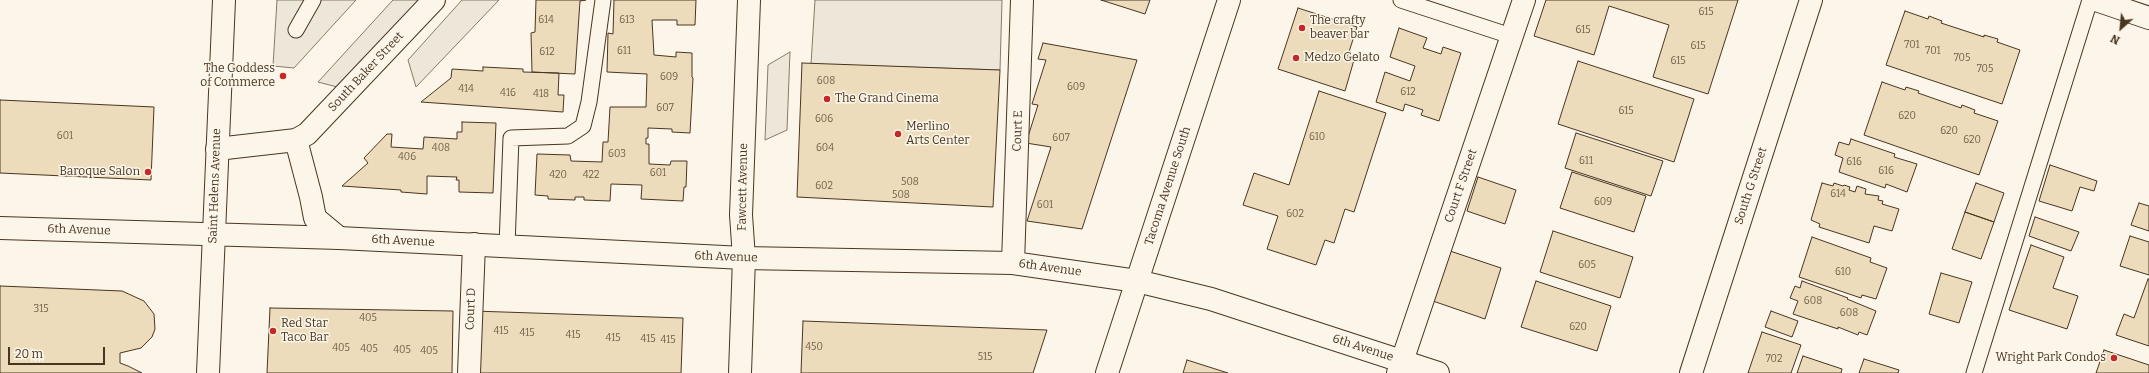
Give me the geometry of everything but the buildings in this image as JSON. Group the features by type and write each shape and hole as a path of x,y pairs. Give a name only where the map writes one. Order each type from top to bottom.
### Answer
{"street":[{"name":"Saint Helens Avenue","path":"208,373 224,0"},
{"name":"South Baker Street","path":"217,149 296,140 307,134 434,0"},
{"name":"Fawcett Avenue","path":"740,373 744,258 741,215 749,0"},
{"name":"Court E","path":"1013,263 1022,0"},
{"name":"Tacoma Avenue South","path":"1107,373 1229,0"},
{"name":"Court F Street","path":"1400,367 1524,0"},
{"name":"South G Street","path":"1691,373 1811,0"},
{"path":"2096,0 2149,18"},
{"path":"296,140 315,218 339,238"},
{"name":"6th Avenue","path":"0,228 339,238 744,258 1013,263 1137,281 1211,299 1400,367 1438,373"},
{"name":"Court D","path":"469,373 474,244"}],"lane":[{"path":"296,30 313,0"},
{"path":"508,246 511,138 568,136 583,126 589,102 604,0"},
{"path":"1401,0 1511,36"},
{"path":"1974,373 2090,0"}],"shaded area":[{"path":"277,0 356,0 294,68 273,66"},
{"path":"393,0 426,0 345,89 318,82"},
{"path":"462,0 499,0 416,87 408,60"},
{"path":"815,0 1002,0 1000,70 811,64"},
{"path":"790,52 787,130 765,140 768,65"}],"place":[{"name":"The crafty beaver bar","path":"1302,28"},
{"name":"Medzo Gelato","path":"1296,58"},
{"name":"The Goddess of Commerce","path":"283,76"},
{"name":"The Grand Cinema","path":"827,99"},
{"name":"Merlino Arts Center","path":"898,134"},
{"name":"Baroque Salon","path":"148,172"},
{"name":"Red Star Taco Bar","path":"273,331"},
{"name":"Wright Park Condos","path":"2114,358"}]}
